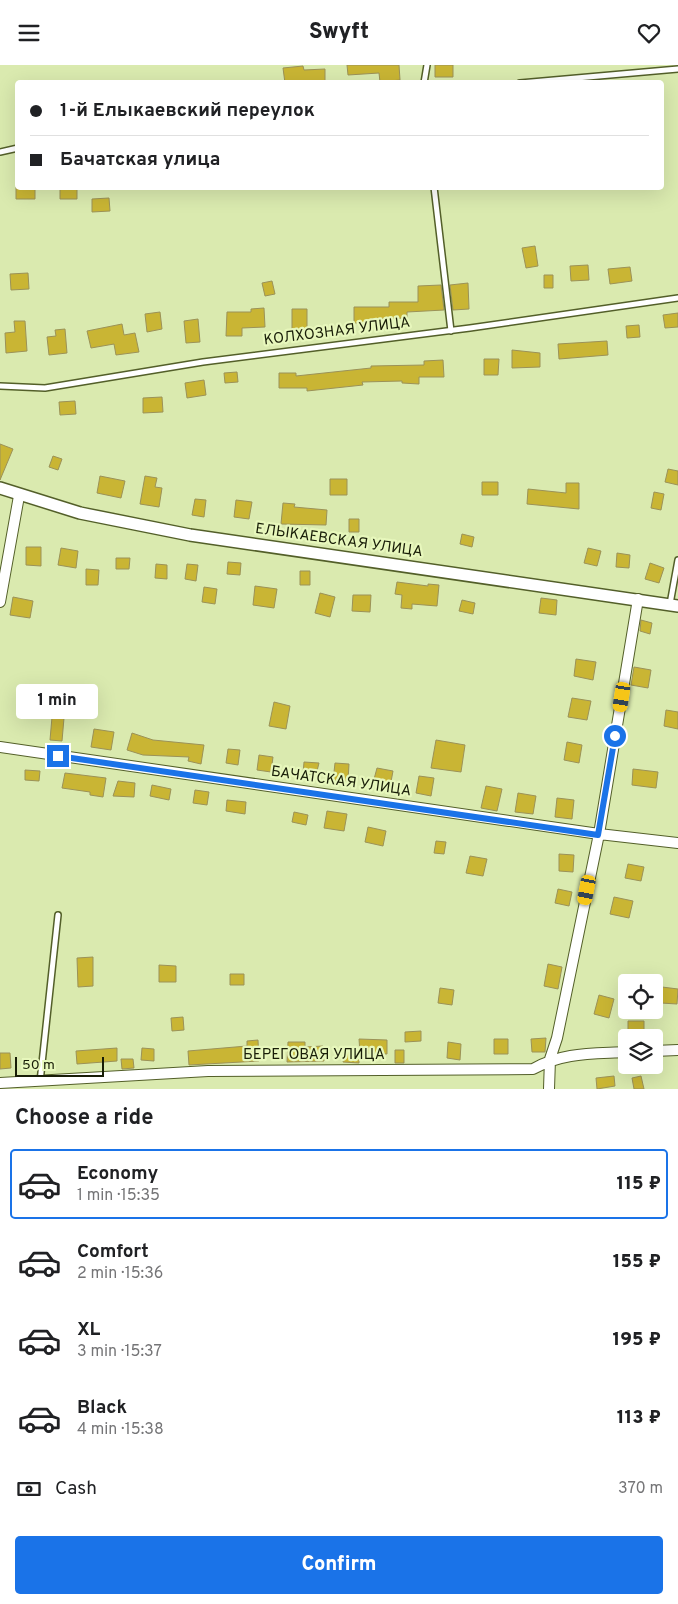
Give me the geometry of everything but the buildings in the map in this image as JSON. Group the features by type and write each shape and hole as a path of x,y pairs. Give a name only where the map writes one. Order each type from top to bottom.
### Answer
{"street":[{"name":"ЕЛЫКАЕВСКАЯ УЛИЦА","path":"0,488 80,513 190,535 674,605"},
{"path":"0,602 19,495"},
{"path":"549,1089 550,1059 557,1038 598,835 638,599"},
{"name":"БАЧАТСКАЯ УЛИЦА","path":"0,747 598,835 678,843"},
{"path":"663,1051 678,1050"},
{"name":"БЕРЕГОВАЯ УЛИЦА","path":"0,1083 40,1083 208,1071 533,1069 550,1059 566,1055 618,1052"}],"lane":[{"path":"424,80 427,65"},
{"path":"554,80 678,69"},
{"path":"0,152 15,149"},
{"path":"434,190 451,331"},
{"name":"КОЛХОЗНАЯ УЛИЦА","path":"0,386 45,388 203,362 451,331 678,298"},
{"path":"674,605 678,560"},
{"path":"40,1083 58,915"}],"route":[{"path":"58,756 598,835 615,736"}]}
